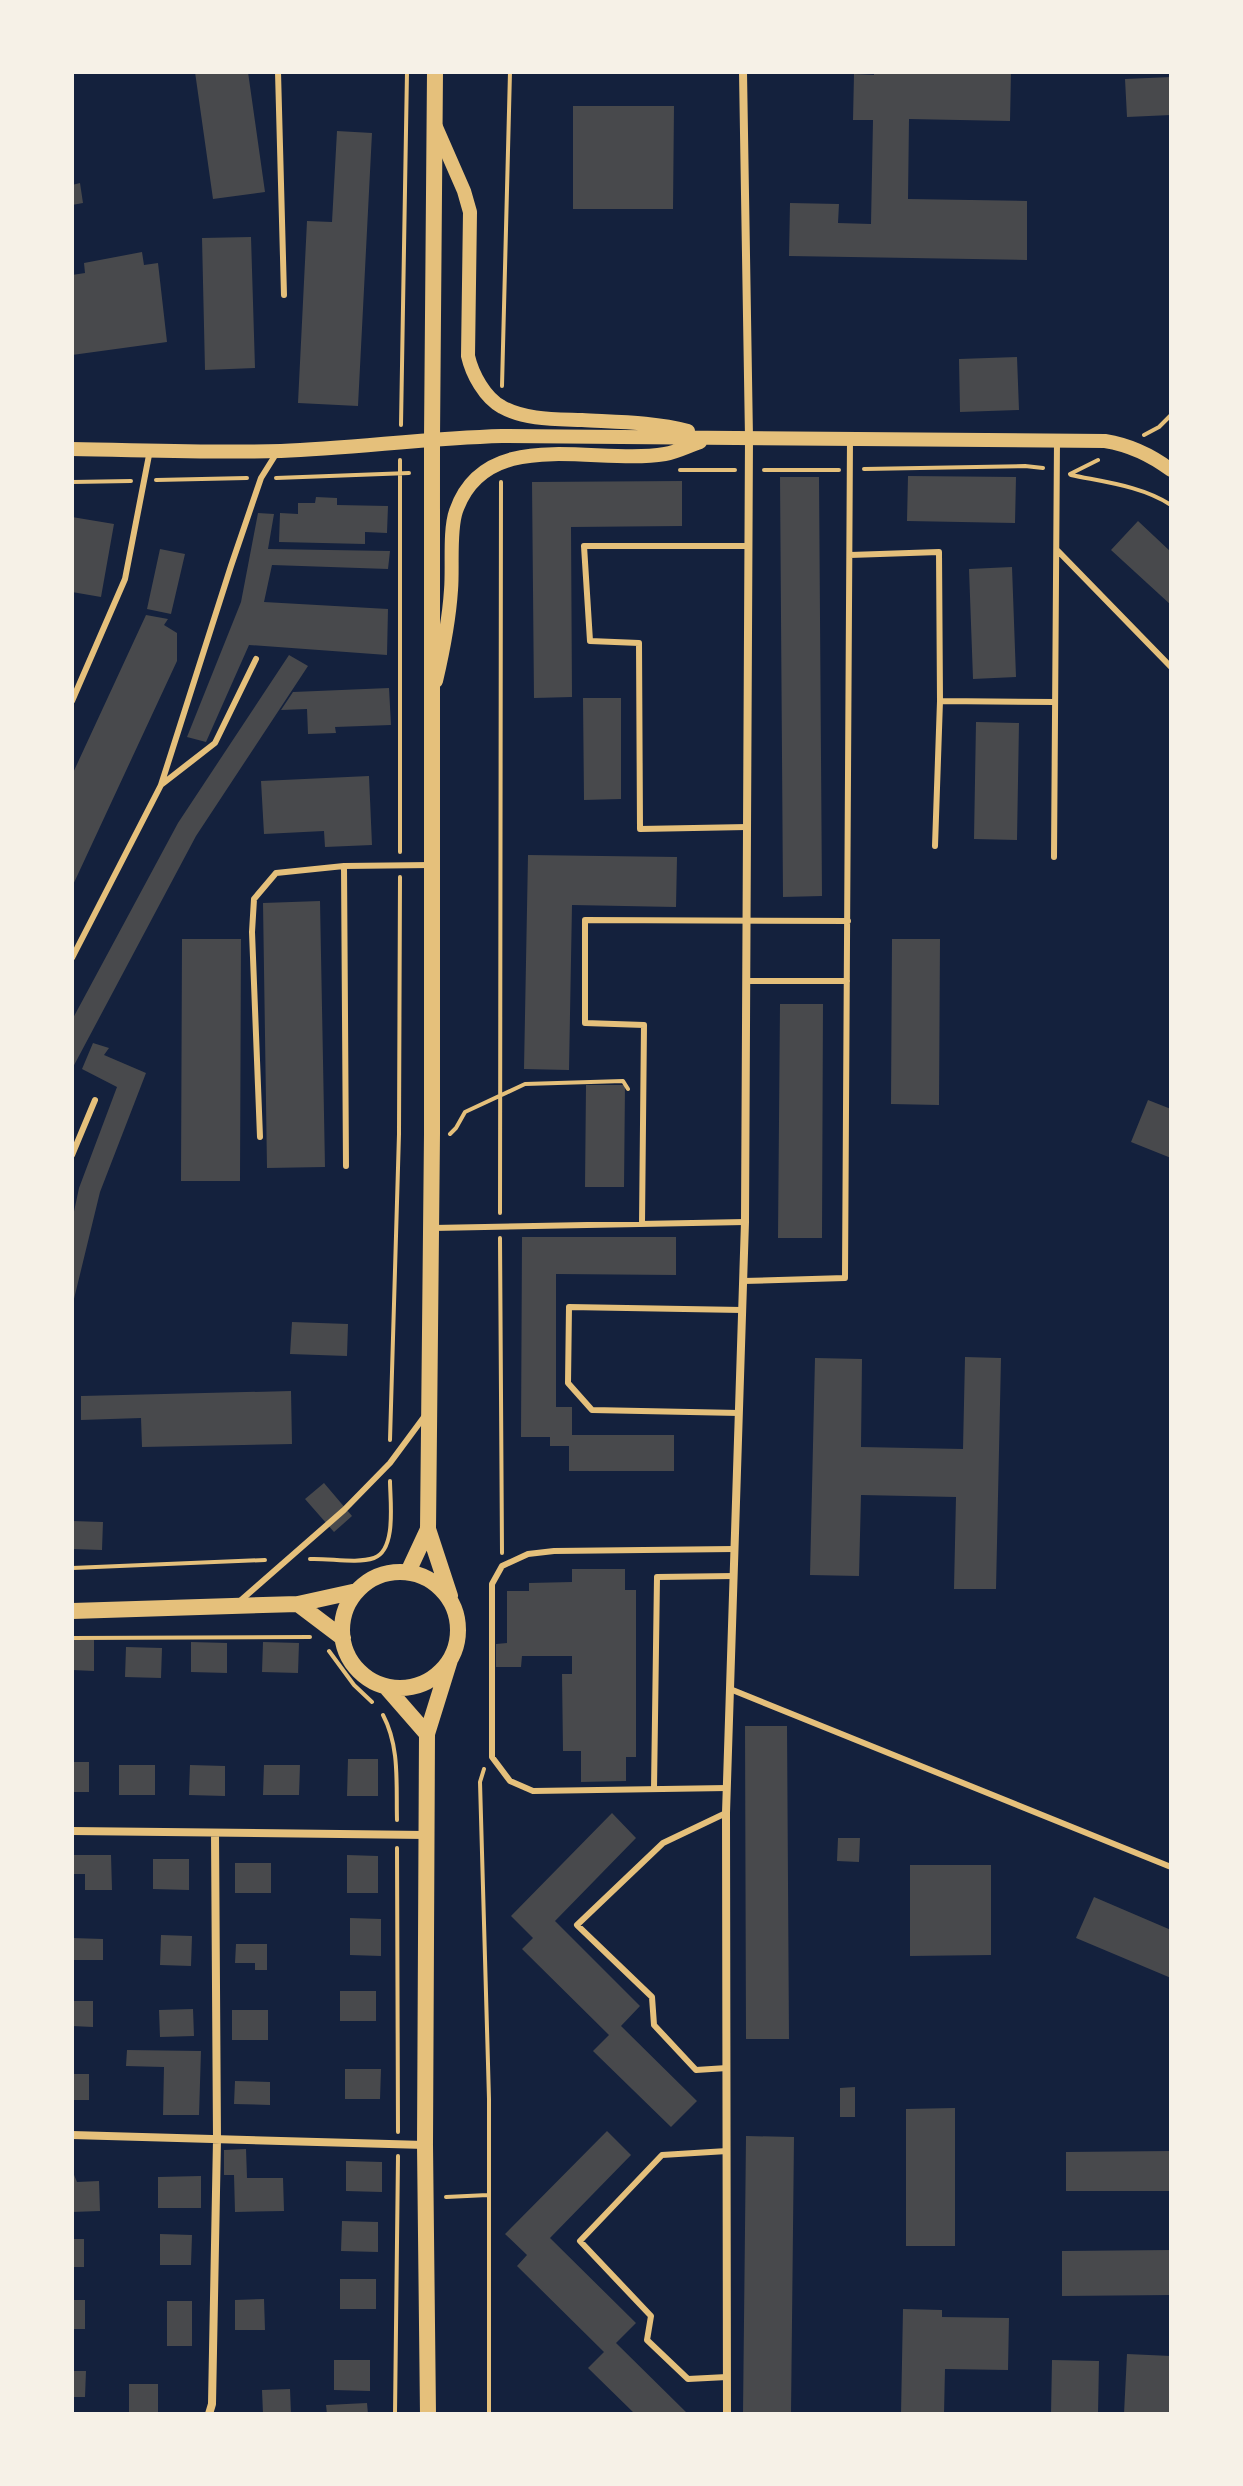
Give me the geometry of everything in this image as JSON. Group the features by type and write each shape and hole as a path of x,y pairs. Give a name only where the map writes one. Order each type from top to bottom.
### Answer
{"main road":[{"path":"428,2414 425,2145 427,1734 457,1643 459,1624 428,1529 432,1228 435,72"},
{"path":"408,1572 428,1529"},
{"path":"450,1660 438,1675 423,1684 405,1688 386,1687 370,1680 357,1669 347,1654 343,1621 357,1591 371,1579 389,1573 408,1572 427,1578 443,1589 454,1606"},
{"path":"72,1611 298,1604 357,1591"},
{"path":"298,1604 343,1638"},
{"path":"386,1687 427,1734"}],"street":[{"path":"727,2414 726,1813 745,1222 749,438 743,72"},
{"path":"435,127 464,191 470,212 468,356 480,384 499,405 520,414 551,419 665,425 712,437"},
{"path":"433,689 445,645 455,513 464,492 479,474 494,464 523,455 666,454 712,437"},
{"path":"72,449 278,451 357,447 432,438 712,437 1115,442 1154,458 1171,470"},
{"path":"72,1831 427,1835"},
{"path":"209,2414 212,2404 217,2139 215,1833"},
{"path":"72,2135 425,2145"}],"lane":[{"path":"278,72 284,295"},
{"path":"743,1281 845,1278 850,439"},
{"path":"1054,857 1057,441"},
{"path":"72,701 125,579 150,450"},
{"path":"72,958 161,785 261,478 278,451"},
{"path":"747,827 640,829 639,643 590,641 584,546 748,546"},
{"path":"1057,550 1171,667"},
{"path":"850,555 939,552 940,701 935,846"},
{"path":"161,785 215,743 256,659"},
{"path":"940,701 1055,702"},
{"path":"260,1137 252,932 254,899 276,873 344,866 431,865"},
{"path":"344,866 346,1166"},
{"path":"642,1223 644,1025 585,1023 585,920 848,921"},
{"path":"746,981 847,981"},
{"path":"72,1155 95,1100"},
{"path":"432,1228 745,1222"},
{"path":"739,1413 592,1410 568,1383 569,1307 742,1310"},
{"path":"232,1607 344,1510 390,1463 429,1411"},
{"path":"727,1788 533,1791 510,1781 492,1757 492,1584 502,1566 528,1554 734,1549"},
{"path":"654,1789 657,1577 734,1576"},
{"path":"730,1689 1171,1867"},
{"path":"726,1813 663,1843 577,1925 652,1997 654,2025 696,2070 727,2068"},
{"path":"727,2151 662,2155 580,2241 651,2316 647,2340 688,2379 727,2377"}],"path":[{"path":"401,425 407,72"},
{"path":"502,400 510,72"},
{"path":"72,1568 364,1559 378,1556 389,1540 399,1134 400,460"},
{"path":"501,470 502,1566"},
{"path":"72,482 409,473"},
{"path":"450,1134 465,1112 500,1094 536,1082 623,1081 628,1086 630,1099 643,1101"},
{"path":"399,1134 412,1134"},
{"path":"72,1638 314,1637"},
{"path":"326,1647 354,1685 375,1704 391,1732 396,1756 398,2144 395,2414"},
{"path":"489,2414 489,2099 480,1782 484,1768 492,1757"},
{"path":"446,2197 489,2195"},
{"path":"397,2199 404,2199"}],"building":[{"path":"195,72 248,72 265,192 213,199"},
{"path":"874,72 1011,72 1010,121 909,119 908,199 1027,201 1027,260 789,256 790,203 839,204 838,223 871,224 873,120 853,120 854,74 874,75"},
{"path":"1171,77 1171,115 1127,117 1125,79"},
{"path":"573,106 674,106 673,209 573,209"},
{"path":"337,131 372,133 358,406 298,403 307,221 332,222"},
{"path":"80,183 83,203 72,205 72,185"},
{"path":"251,237 255,368 205,370 202,238"},
{"path":"142,252 144,265 158,263 167,342 72,355 72,275 85,273 84,263"},
{"path":"1017,357 1019,410 960,412 959,359"},
{"path":"908,476 1016,477 1015,523 907,521"},
{"path":"780,477 819,477 822,896 783,897"},
{"path":"682,481 682,526 571,527 572,697 534,698 532,482"},
{"path":"316,497 337,498 337,505 388,506 387,533 365,532 365,544 279,542 280,513 298,514 298,503 315,503"},
{"path":"258,513 274,514 268,549 390,551 388,569 272,565 264,602 388,609 387,655 249,645 206,742 187,737 241,602"},
{"path":"72,517 114,524 101,597 72,592"},
{"path":"1138,521 1171,552 1171,605 1111,550"},
{"path":"160,549 185,554 171,614 147,609"},
{"path":"1012,567 1016,677 973,679 969,569"},
{"path":"146,615 168,619 164,625 177,633 177,661 72,887 72,775"},
{"path":"289,655 308,666 196,836 72,1069 72,1020 178,823"},
{"path":"389,688 391,725 335,727 336,733 308,734 307,709 281,710 293,692"},
{"path":"583,698 621,698 621,799 584,800"},
{"path":"976,722 1019,723 1017,840 974,839"},
{"path":"369,776 372,845 325,847 324,831 264,834 261,781"},
{"path":"528,855 677,857 676,907 572,905 569,1070 524,1069"},
{"path":"320,901 325,1167 267,1168 263,903"},
{"path":"182,939 241,939 240,1181 181,1181"},
{"path":"892,939 940,939 939,1105 891,1104"},
{"path":"780,1004 823,1004 822,1238 778,1238"},
{"path":"93,1043 109,1048 104,1055 146,1073 100,1192 73,1303 72,1221 79,1188 117,1087 82,1069"},
{"path":"586,1085 625,1085 624,1187 585,1187"},
{"path":"1148,1100 1171,1109 1171,1158 1131,1142"},
{"path":"522,1237 676,1237 676,1275 556,1274 556,1407 572,1407 572,1435 674,1435 674,1471 569,1471 569,1446 550,1446 550,1437 521,1437"},
{"path":"292,1322 348,1324 347,1356 290,1354"},
{"path":"965,1357 1001,1358 996,1589 954,1589 956,1497 861,1495 859,1576 810,1575 815,1358 862,1359 861,1447 963,1449"},
{"path":"291,1391 292,1444 142,1447 141,1418 81,1420 81,1396"},
{"path":"324,1483 352,1516 334,1532 305,1499"},
{"path":"72,1521 103,1522 102,1550 72,1549"},
{"path":"572,1569 625,1569 625,1590 636,1590 636,1757 626,1757 626,1781 581,1782 581,1751 563,1751 562,1674 572,1674 572,1656 522,1656 521,1667 496,1667 496,1644 507,1643 507,1591 529,1591 529,1583 572,1582"},
{"path":"72,1640 94,1640 94,1671 72,1670"},
{"path":"191,1642 227,1643 227,1673 191,1672"},
{"path":"263,1642 299,1643 298,1673 262,1672"},
{"path":"126,1647 162,1648 161,1678 125,1677"},
{"path":"745,1726 787,1726 789,2039 746,2039"},
{"path":"348,1759 378,1759 378,1796 347,1796"},
{"path":"72,1762 89,1762 89,1792 72,1792"},
{"path":"119,1765 155,1765 155,1795 119,1795"},
{"path":"190,1765 225,1766 225,1796 189,1795"},
{"path":"264,1765 300,1765 299,1795 263,1795"},
{"path":"612,1813 636,1838 555,1921 640,2006 621,2026 697,2101 671,2127 593,2051 609,2035 522,1949 533,1938 511,1916"},
{"path":"838,1838 860,1838 859,1862 837,1861"},
{"path":"74,1855 111,1855 112,1890 85,1890 85,1874 74,1874"},
{"path":"347,1855 378,1856 378,1893 347,1893"},
{"path":"153,1859 189,1859 189,1890 153,1889"},
{"path":"235,1863 271,1863 271,1893 235,1893"},
{"path":"910,1865 991,1865 991,1955 910,1956"},
{"path":"1094,1897 1171,1930 1171,1978 1076,1938"},
{"path":"350,1918 381,1919 381,1956 350,1955"},
{"path":"161,1935 192,1936 191,1966 160,1965"},
{"path":"72,1938 103,1939 103,1960 72,1960"},
{"path":"236,1944 267,1944 267,1970 255,1970 255,1963 235,1963"},
{"path":"340,1991 376,1991 376,2021 340,2021"},
{"path":"72,2001 93,2001 93,2027 72,2026"},
{"path":"193,2009 194,2036 160,2037 159,2010"},
{"path":"232,2010 268,2010 268,2040 232,2040"},
{"path":"127,2050 201,2051 199,2115 163,2115 164,2067 126,2066"},
{"path":"345,2069 381,2069 380,2099 345,2099"},
{"path":"72,2074 89,2074 89,2100 72,2100"},
{"path":"235,2081 270,2082 270,2105 234,2104"},
{"path":"855,2087 855,2117 840,2117 840,2088"},
{"path":"955,2108 955,2246 906,2246 906,2109"},
{"path":"607,2131 631,2155 550,2238 636,2323 616,2343 688,2414 635,2414 588,2368 604,2352 517,2266 527,2255 505,2234"},
{"path":"746,2136 794,2137 791,2414 743,2414"},
{"path":"246,2149 247,2178 283,2178 284,2211 235,2212 234,2175 224,2175 224,2150"},
{"path":"1171,2151 1171,2191 1066,2191 1066,2152"},
{"path":"346,2161 382,2162 382,2192 346,2191"},
{"path":"72,2170 77,2182 99,2181 100,2211 72,2212"},
{"path":"201,2176 201,2208 158,2208 158,2177"},
{"path":"342,2221 378,2222 378,2252 341,2251"},
{"path":"160,2234 192,2235 191,2265 160,2265"},
{"path":"72,2239 84,2239 84,2267 72,2267"},
{"path":"1171,2250 1171,2295 1062,2296 1062,2251"},
{"path":"340,2279 376,2279 376,2309 340,2309"},
{"path":"264,2299 265,2330 235,2330 235,2300"},
{"path":"72,2300 85,2300 85,2329 72,2329"},
{"path":"167,2301 192,2301 192,2346 167,2346"},
{"path":"903,2309 942,2310 942,2317 1009,2318 1008,2370 945,2369 944,2414 901,2414"},
{"path":"1127,2354 1171,2356 1171,2414 1124,2414"},
{"path":"334,2360 370,2360 370,2391 334,2390"},
{"path":"1052,2360 1099,2361 1098,2414 1051,2414"},
{"path":"72,2371 86,2371 85,2397 72,2397"},
{"path":"129,2384 158,2384 158,2412 129,2412"},
{"path":"290,2389 291,2414 263,2414 262,2390"},
{"path":"367,2403 368,2414 327,2414 326,2405"}]}
